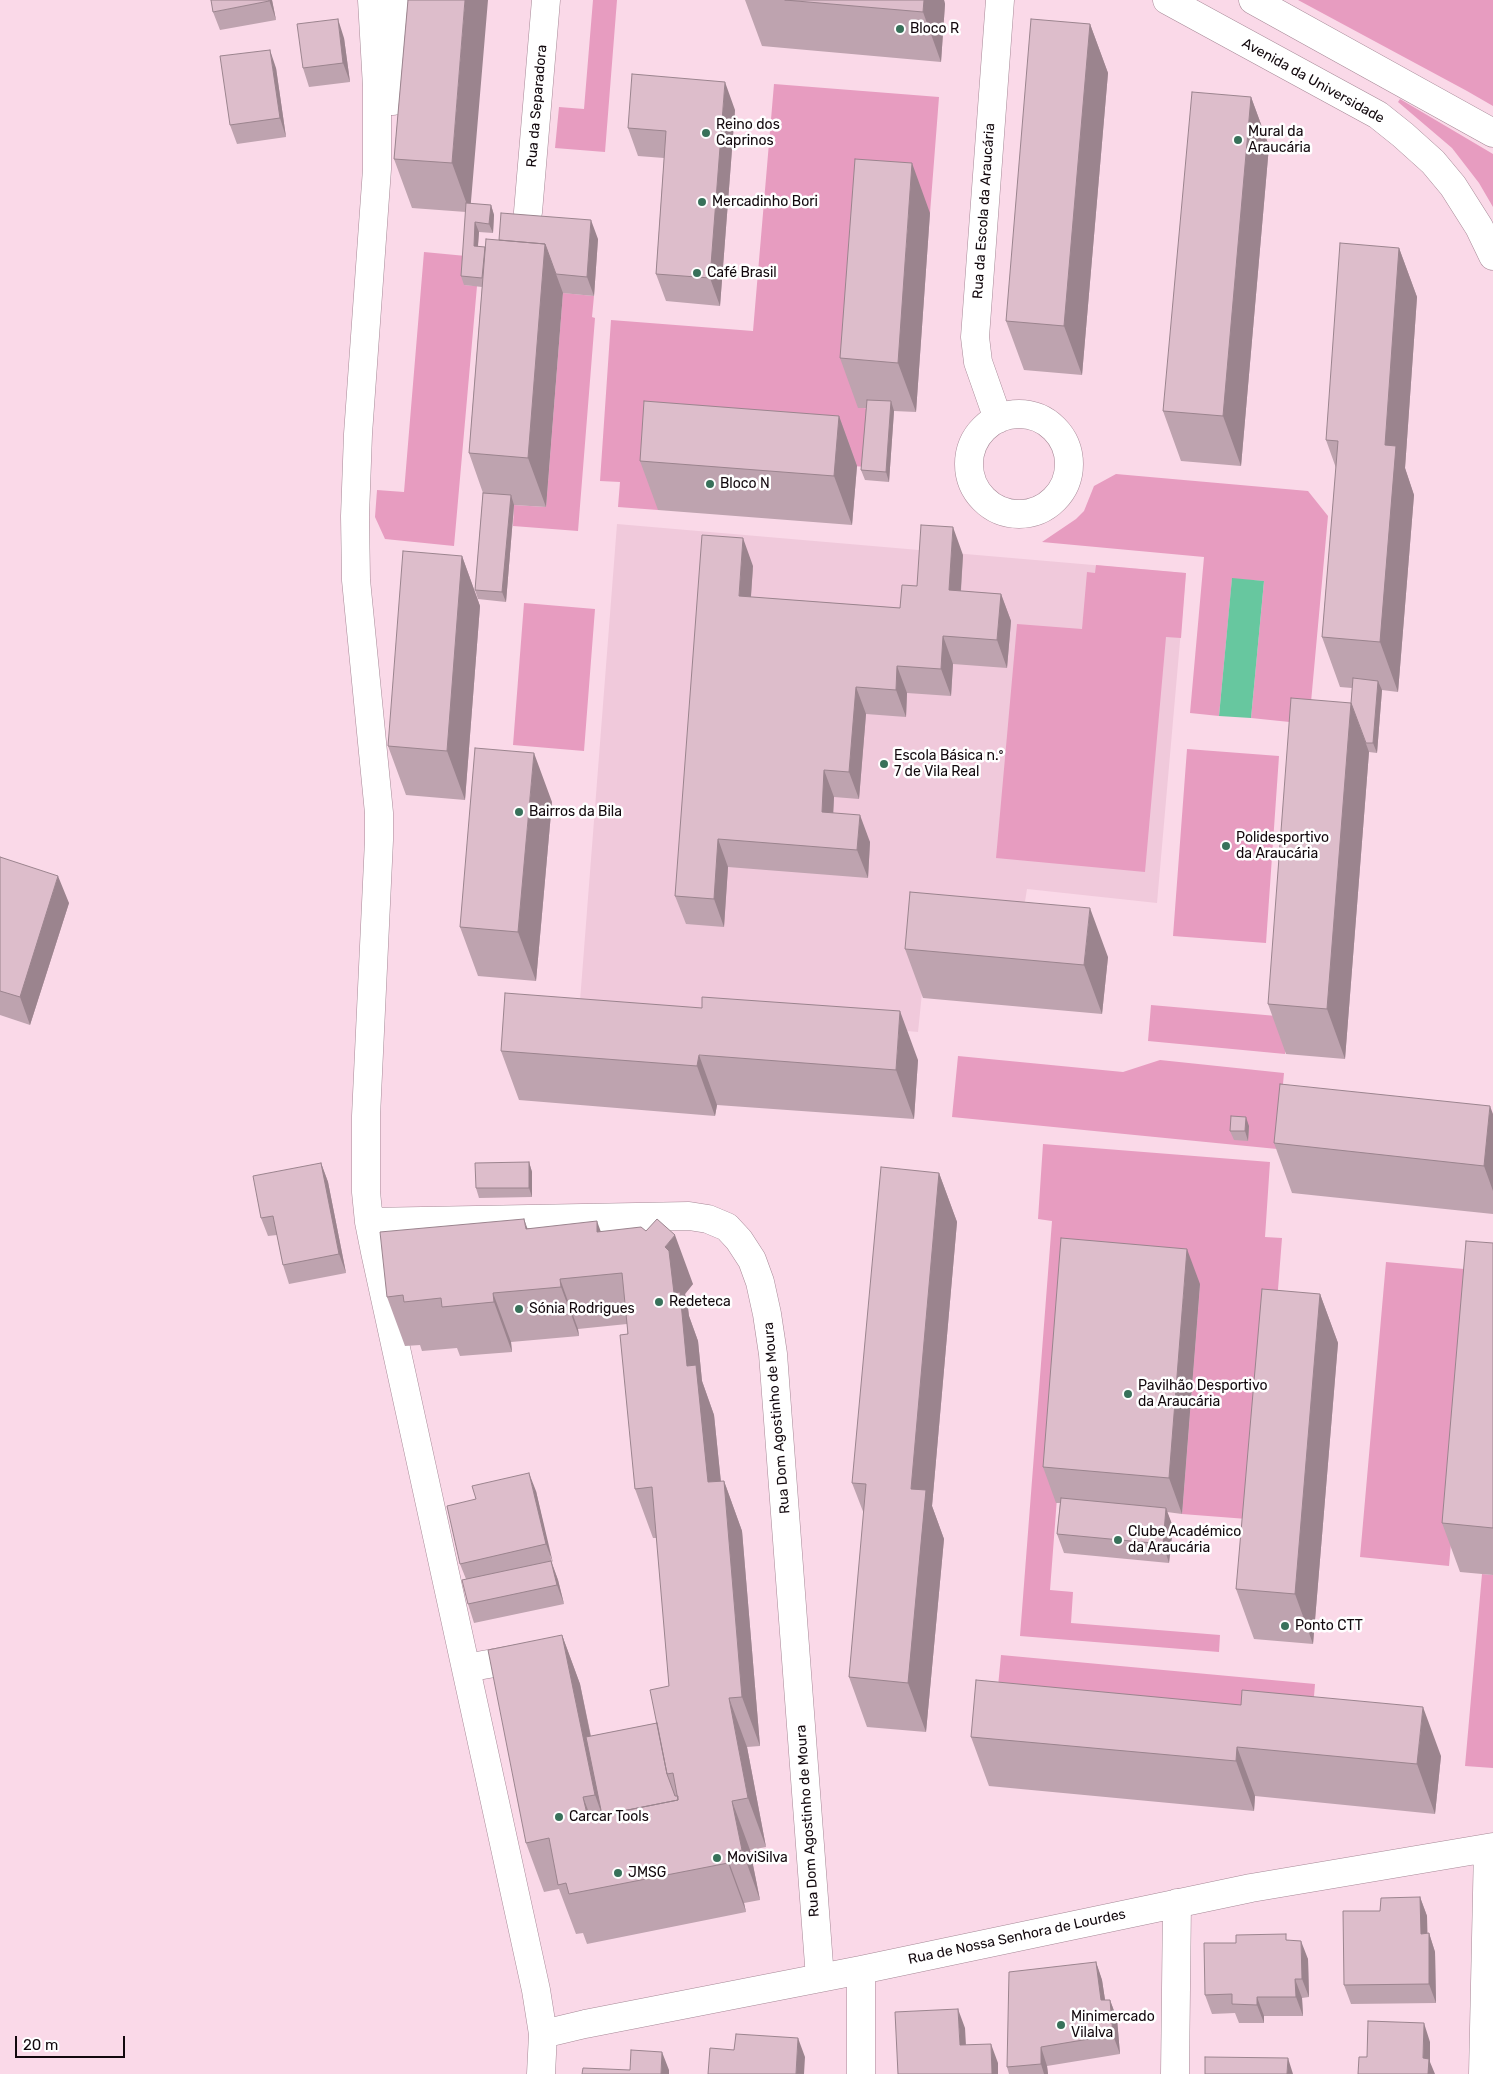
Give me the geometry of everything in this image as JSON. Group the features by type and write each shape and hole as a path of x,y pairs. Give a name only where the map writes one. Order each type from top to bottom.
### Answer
{"street":[{"path":"372,0 377,122 373,233 358,434 355,516 357,588 379,813 366,1116 365,1161 369,1222 536,1990 543,2034 541,2074"},
{"path":"373,233 386,170 391,131 400,0"},
{"name":"Rua da Separadora","path":"528,212 546,0"},
{"name":"Rua da Escola da Araucária","path":"998,419 978,362 975,337 1000,0"},
{"name":"Avenida da Universidade","path":"1167,0 1378,116 1403,135 1433,162 1453,186 1479,227 1493,256"},
{"path":"1252,0 1493,133"},
{"name":"Rua Dom Agostinho de Moura","path":"369,1222 689,1216 708,1219 727,1227 740,1240 752,1260 766,1306 774,1354 820,1978"},
{"path":"466,1668 522,1658"},
{"path":"1483,2074 1490,1847"},
{"name":"Rua de Nossa Senhora de Lourdes","path":"543,2034 585,2024 861,1970 1177,1902 1490,1847"},
{"path":"1175,2074 1177,1902"},
{"path":"861,1970 861,2074"}],"shaded area":[{"path":"593,0 617,0 605,152 555,148 559,107 584,109"},
{"path":"1298,0 1493,0 1493,106 1467,91"},
{"path":"774,84 939,97 930,213 873,208 858,407 870,409 866,467 662,451 658,510 618,507 620,482 600,481 611,320 753,331"},
{"path":"1400,99 1493,154 1493,207 1479,183 1452,148 1398,102"},
{"path":"424,252 466,256 464,285 477,286 454,546 385,539 375,517 377,490 404,492"},
{"path":"563,293 594,296 592,317 595,318 578,531 513,526 514,505 546,507"},
{"path":"1116,474 1308,491 1328,516 1309,724 1251,718 1264,581 1232,579 1219,716 1190,713 1204,557 1042,542 1076,519 1084,511 1094,486"},
{"name":"Escola Básica n.º 7 de Vila Real","path":"617,524 1186,573 1157,903 1027,889 1023,914 931,905 918,1032 580,1001"},
{"path":"1096,565 1186,573 1181,638 1166,637 1145,872 996,858 1017,624 1082,629 1087,572 1095,573"},
{"path":"1232,578 1264,581 1251,718 1219,716"},
{"path":"524,603 595,609 584,751 513,745"},
{"name":"Polidesportivo da Araucária","path":"1187,749 1279,756 1266,943 1173,936"},
{"path":"1151,1005 1288,1017 1285,1054 1148,1041"},
{"path":"958,1056 1123,1072 1160,1060 1284,1073 1277,1149 952,1117"},
{"path":"1043,1144 1270,1162 1265,1237 1282,1238 1260,1520 1182,1514 1200,1284 1074,1274 1050,1590 1073,1592 1071,1623 1220,1635 1219,1652 1020,1636 1052,1221 1038,1219"},
{"path":"1386,1262 1475,1270 1449,1566 1360,1557"},
{"path":"1482,1574 1493,1575 1493,1768 1465,1766"},
{"path":"1001,1655 1315,1684 1310,1744 1260,1739 1259,1754 994,1729"}],"building":[{"path":"211,0 269,0 269,1 213,12"},
{"path":"408,0 465,0 452,163 394,159"},
{"path":"785,0 924,0 923,12"},
{"path":"338,19 343,63 303,68 297,24"},
{"path":"1031,19 1090,24 1064,326 1006,321"},
{"path":"270,50 280,118 230,125 220,56"},
{"path":"632,74 725,82 710,278 656,274 666,131 628,128"},
{"path":"1192,92 1251,97 1223,416 1163,411"},
{"path":"855,159 912,163 898,363 840,358"},
{"path":"466,203 491,205 489,224 475,222 474,246 485,247 482,278 461,276"},
{"path":"501,213 591,220 587,277 556,274 545,244 499,240"},
{"path":"486,239 545,244 528,458 469,453"},
{"path":"1340,243 1399,248 1385,445 1396,446 1380,642 1322,637 1338,441 1326,440"},
{"path":"867,400 891,401 886,472 861,470"},
{"path":"644,401 839,416 834,476 640,461"},
{"path":"483,493 511,495 502,592 475,590"},
{"path":"921,525 953,527 949,590 1001,594 997,640 943,636 941,669 897,666 896,690 856,687 849,772 824,770 822,812 860,815 857,850 718,839 714,899 675,896 702,535 743,538 739,596 900,608 902,585 917,586"},
{"path":"403,551 462,556 447,751 388,746"},
{"path":"1353,678 1378,681 1373,743 1366,743 1351,703"},
{"path":"1291,698 1351,703 1327,1009 1268,1004"},
{"path":"475,748 534,753 518,932 460,927"},
{"path":"0,857 58,876 20,997 0,991"},
{"path":"910,892 1090,908 1084,965 905,949"},
{"path":"505,993 702,1008 702,997 900,1011 896,1070 699,1055 697,1066 501,1051"},
{"path":"1280,1084 1490,1106 1484,1166 1274,1143"},
{"path":"1231,1116 1246,1117 1245,1131 1230,1131"},
{"path":"529,1162 529,1188 476,1188 475,1163"},
{"path":"321,1163 339,1254 283,1265 273,1216 261,1218 253,1176"},
{"path":"881,1167 939,1173 911,1489 926,1490 908,1683 849,1677 866,1484 852,1483"},
{"path":"524,1219 526,1229 597,1221 597,1232 641,1227 646,1231 657,1219 675,1235 665,1247 669,1251 674,1293 680,1292 687,1366 696,1365 708,1482 724,1481 742,1697 729,1698 748,1798 732,1801 742,1850 726,1854 728,1863 569,1894 566,1883 558,1885 549,1838 526,1843 488,1650 562,1635 595,1795 583,1797 588,1818 678,1800 673,1773 667,1774 650,1690 669,1686 652,1487 635,1489 620,1335 628,1334 622,1273 560,1279 561,1287 493,1293 494,1302 442,1307 441,1298 404,1302 403,1295 387,1297 380,1232"},
{"name":"Pavilhão Desportivo da Araucária","path":"1061,1238 1187,1249 1169,1478 1043,1467"},
{"path":"1466,1241 1493,1243 1493,1528 1442,1523"},
{"path":"1262,1289 1320,1294 1295,1594 1236,1589"},
{"path":"529,1473 546,1544 460,1564 447,1506 476,1499 472,1486"},
{"path":"1061,1498 1166,1508 1163,1544 1057,1534"},
{"path":"551,1561 557,1585 468,1604 462,1580"},
{"path":"976,1680 1241,1705 1242,1690 1423,1707 1417,1764 1237,1747 1236,1761 971,1737"},
{"path":"657,1723 667,1774 675,1796 678,1796 678,1800 602,1815 586,1737"},
{"path":"1420,1897 1421,1934 1429,1933 1429,1984 1344,1985 1343,1911 1380,1911 1381,1898"},
{"path":"1286,1934 1286,1940 1301,1941 1302,1979 1295,1979 1296,1997 1257,1997 1257,2005 1232,2004 1232,1994 1205,1995 1204,1943 1236,1943 1236,1935"},
{"path":"1096,1962 1101,2000 1110,2000 1113,2035 1041,2047 1041,2064 1007,2067 1009,1972"},
{"path":"958,2009 960,2045 991,2044 992,2074 898,2074 895,2012"},
{"path":"1368,2021 1424,2023 1423,2058 1429,2059 1428,2074 1358,2074 1359,2057 1367,2057"},
{"path":"736,2034 798,2038 796,2074 708,2074 710,2048 734,2050"},
{"path":"631,2050 662,2052 661,2074 582,2074 583,2068 630,2070"},
{"path":"1205,2057 1288,2058 1287,2074 1205,2074"}],"place":[{"name":"Bloco R","path":"900,29"},
{"name":"Reino dos Caprinos","path":"706,133"},
{"name":"Mural da Araucária","path":"1238,140"},
{"name":"Mercadinho Bori","path":"702,202"},
{"name":"Café Brasil","path":"697,273"},
{"name":"Bloco N","path":"710,484"},
{"name":"Escola Básica n.º 7 de Vila Real","path":"884,764"},
{"name":"Bairros da Bila","path":"519,812"},
{"name":"Polidesportivo da Araucária","path":"1226,846"},
{"name":"Redeteca","path":"659,1302"},
{"name":"Sónia Rodrigues","path":"519,1309"},
{"name":"Pavilhão Desportivo da Araucária","path":"1128,1394"},
{"name":"Clube Académico da Araucária","path":"1118,1540"},
{"name":"Ponto CTT","path":"1285,1626"},
{"name":"Carcar Tools","path":"559,1817"},
{"name":"MoviSilva","path":"717,1858"},
{"name":"JMSG","path":"618,1873"},
{"name":"Minimercado Vilalva","path":"1061,2025"}]}
